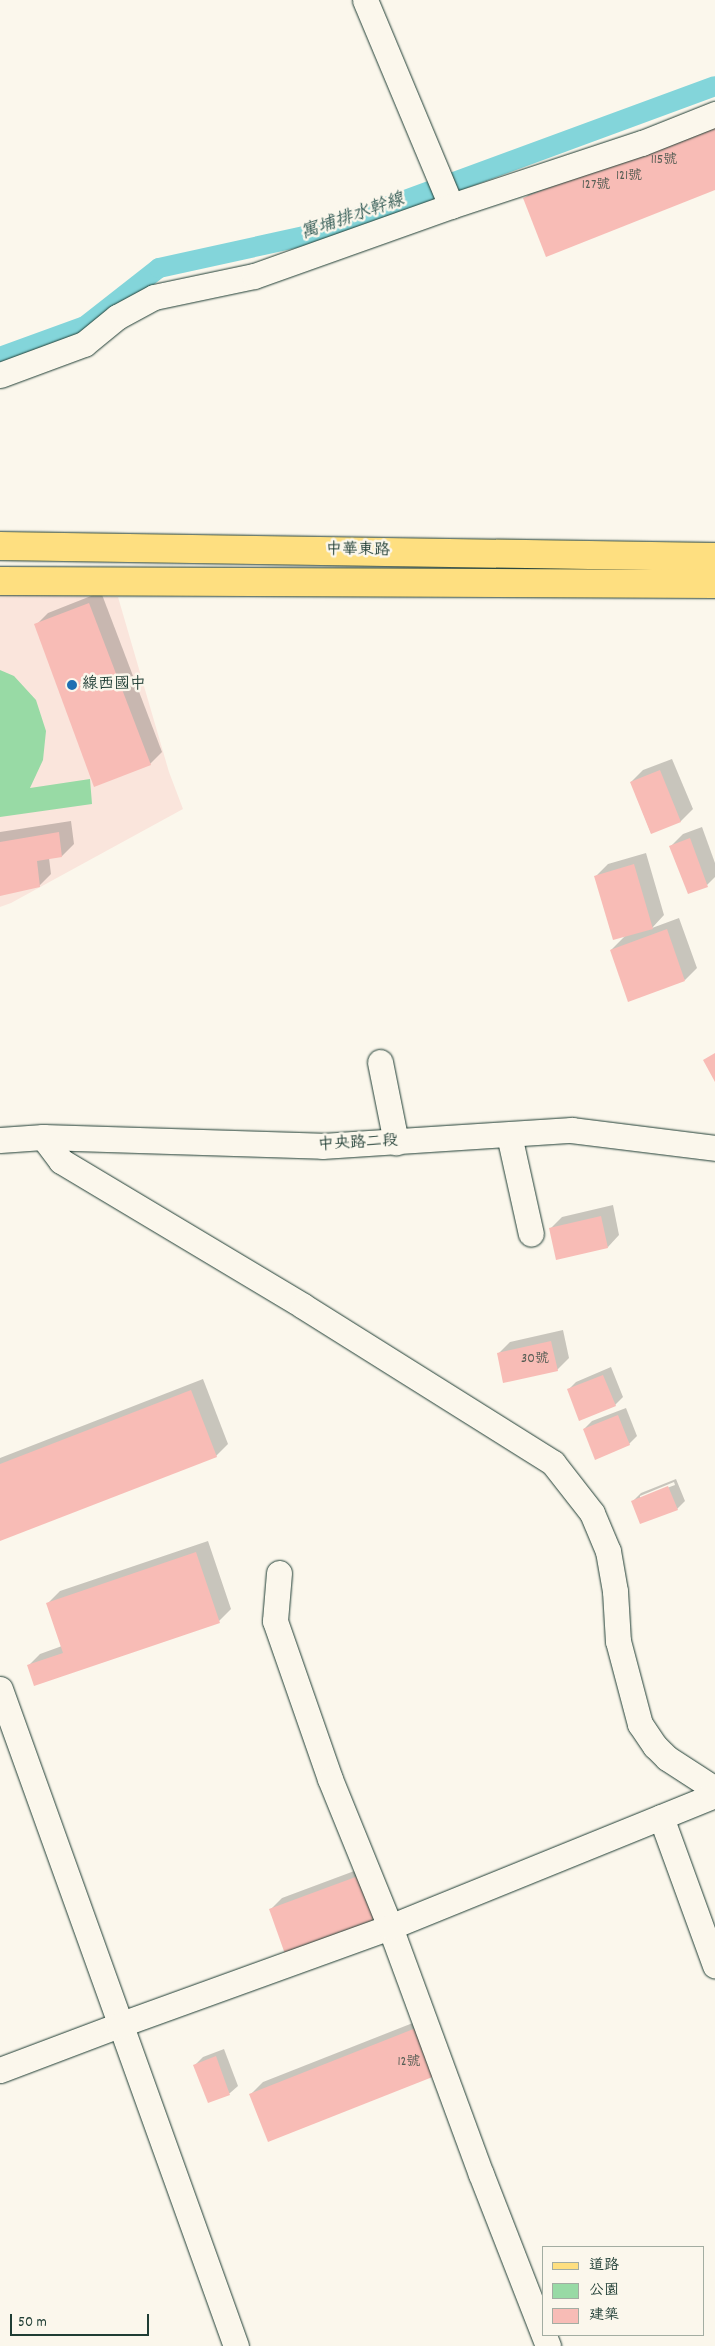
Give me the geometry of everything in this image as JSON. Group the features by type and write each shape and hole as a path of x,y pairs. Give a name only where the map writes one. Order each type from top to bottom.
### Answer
{"main road":[{"name":"中華東路","path":"0,546 715,557"},
{"name":"中華東路","path":"0,581 715,584"}],"street":[{"path":"365,0 451,206"},
{"path":"0,375 84,344 117,317 154,297 254,276 451,206 642,143 715,114"},
{"path":"380,1062 396,1142"},
{"name":"中央路二段","path":"0,1140 43,1137 322,1146 571,1130 715,1148"},
{"path":"509,1135 531,1234"},
{"path":"43,1137 61,1161 303,1306 553,1463 592,1513 608,1551 615,1591 618,1641 640,1724 654,1746 667,1758 715,1788"},
{"path":"280,1573 275,1621 330,1779 390,1927 481,2174 542,2331"},
{"path":"0,1689 236,2346"},
{"path":"0,2070 119,2024 390,1927 715,1795"},
{"path":"661,1817 715,1965"}],"shaded area":[{"name":"線西國中","path":"0,595 118,597 169,772 183,809 11,903 0,907"}],"green space":[{"path":"0,670 14,676 36,700 46,731 43,760 30,788 90,779 92,804 0,817"}],"building":[{"path":"715,122 715,190 546,257 523,198"},
{"path":"89,603 151,765 94,787 34,624"},
{"path":"660,770 681,822 651,834 630,782"},
{"path":"59,832 62,857 37,861 40,887 0,896 0,842"},
{"path":"690,838 708,887 688,894 669,846"},
{"path":"634,864 653,929 613,940 594,876"},
{"path":"667,929 685,981 628,1002 610,950"},
{"path":"715,1053 715,1082 703,1060"},
{"path":"601,1216 608,1248 556,1260 549,1228"},
{"path":"551,1341 558,1371 503,1383 497,1353"},
{"path":"603,1375 616,1406 579,1421 567,1389"},
{"path":"191,1390 217,1457 0,1541 0,1464"},
{"path":"618,1415 630,1445 595,1460 583,1429"},
{"path":"668,1486 678,1510 640,1524 631,1501"},
{"path":"196,1552 220,1623 34,1686 27,1665 63,1653 46,1603"},
{"path":"361,1875 377,1920 285,1954 269,1909"},
{"path":"416,2028 435,2076 268,2142 249,2094"},
{"path":"216,2056 230,2095 208,2103 193,2065"}],"waterway":[{"name":"寓埔排水幹線","path":"0,357 85,326 159,268 313,234 715,86"}],"place":[{"name":"線西國中","path":"72,685"}]}
